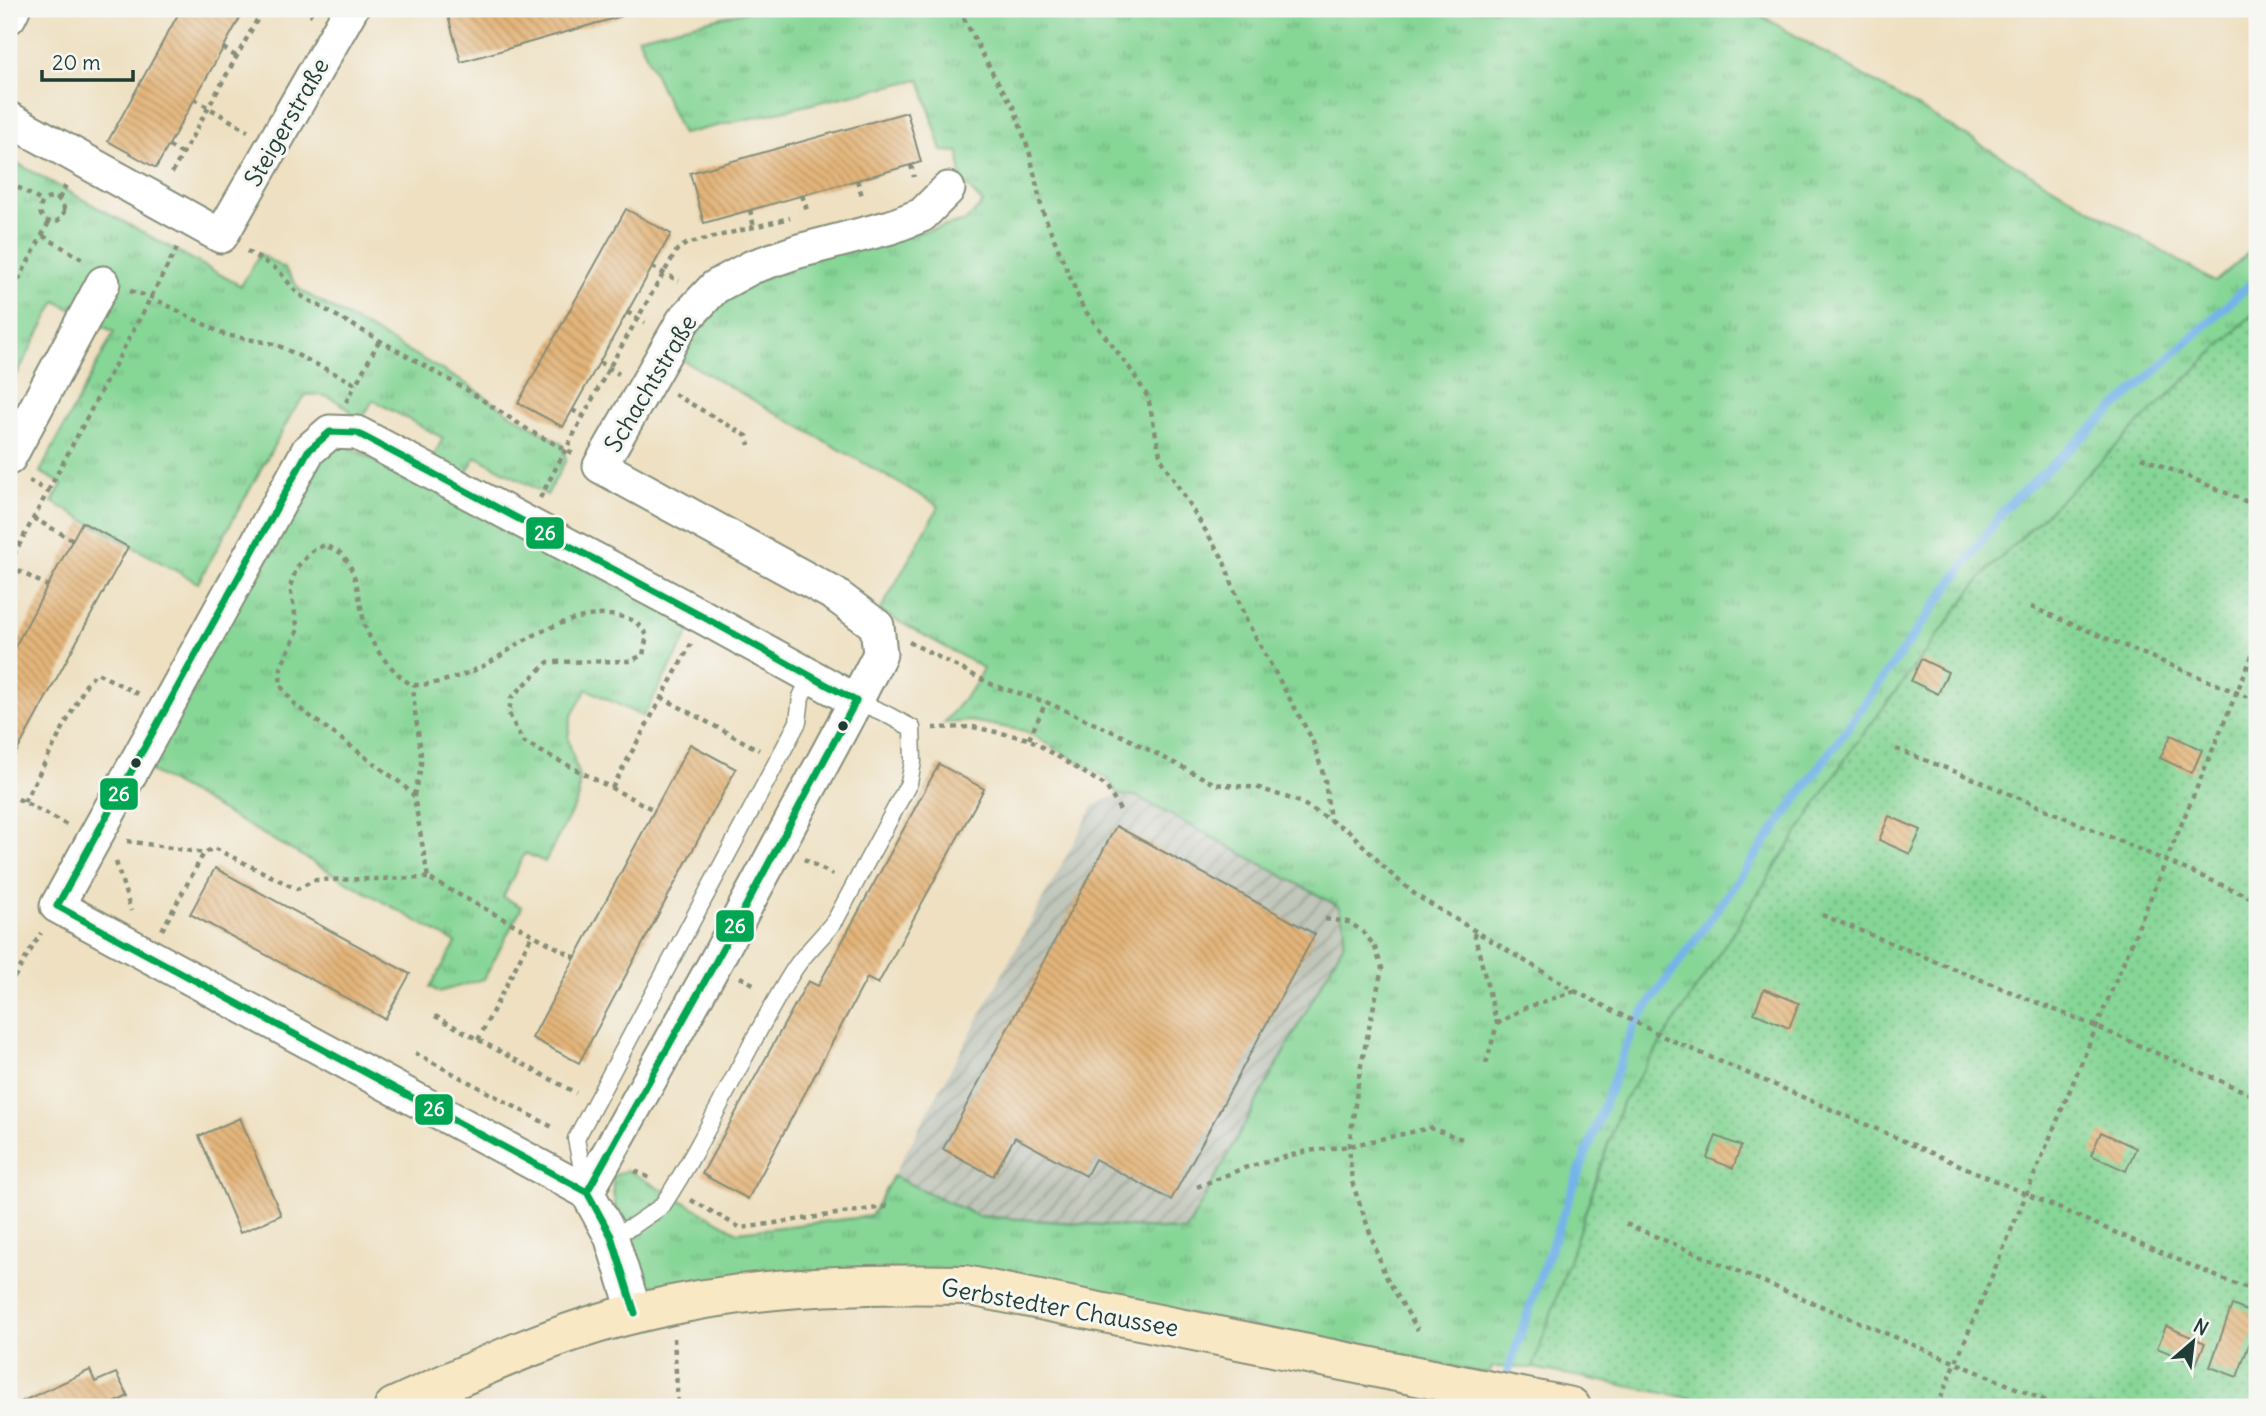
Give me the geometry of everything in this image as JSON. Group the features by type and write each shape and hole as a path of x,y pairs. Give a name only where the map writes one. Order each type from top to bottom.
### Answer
{"main road":[{"name":"Gerbstedter Chaussee","path":"394,1407 520,1350 635,1313 710,1298 825,1285 964,1285 1542,1403"}],"street":[{"path":"9,17 13,9"},
{"name":"Steigerstraße","path":"221,236 351,9"},
{"path":"9,119 221,236"},
{"name":"Schachtstraße","path":"877,626 834,594 600,467 683,321 715,287 752,267 799,251 891,227 922,215 948,189"},
{"path":"14,467 103,283"},
{"path":"635,1313 611,1236 587,1192 57,906 308,451 330,432 357,433 705,618 856,702"},
{"path":"587,1192 856,702 880,654 877,626"}],"lane":[{"path":"587,1192 576,1139 798,722 801,697 811,676"},
{"path":"611,1236 651,1215 662,1206 673,1190 777,997 808,951 824,936 836,919 909,783 913,762 912,728 856,702"}],"path":[{"path":"157,200 263,9"},
{"path":"959,9 1014,108 1030,154 1042,210 1083,308 1129,367 1148,397 1161,459 1222,557 1245,618 1312,739 1325,779 1330,820"},
{"path":"223,48 237,57"},
{"path":"194,99 273,146"},
{"path":"169,146 183,154"},
{"path":"857,180 863,199"},
{"path":"9,183 43,202"},
{"path":"802,195 808,213"},
{"path":"43,202 53,198 63,203 65,209 60,220 49,222"},
{"path":"43,202 41,214 49,222"},
{"path":"750,210 754,227"},
{"path":"48,586 9,565 193,220"},
{"path":"9,299 49,222"},
{"path":"43,236 86,261 103,283 151,297 225,335 275,344 356,384 379,341"},
{"path":"221,236 278,270 298,294 467,390 530,431 600,467"},
{"path":"649,380 747,436 749,446"},
{"path":"2141,457 2257,506"},
{"path":"14,467 48,491"},
{"path":"33,517 73,540"},
{"path":"414,796 402,784 295,705 280,685 281,667 298,630 290,587 297,567 312,551 324,545 339,552 346,560 355,579 366,629 374,645 390,667 414,685 478,669 527,639 590,615 616,616 635,621 648,635 643,655 630,661 548,662 511,698 509,714 523,742 654,810"},
{"path":"2031,607 2257,701"},
{"path":"612,788 705,618"},
{"path":"877,626 995,687 1046,702 1122,736 1216,784 1259,788 1300,803 1350,832 1417,896 1474,933 1575,991 1657,1033 1837,1114 2227,1281 2257,1291"},
{"path":"9,638 17,642"},
{"path":"1937,1407 2257,644"},
{"path":"24,802 88,681 97,673 166,710"},
{"path":"414,685 412,701 421,765 414,796 428,878"},
{"path":"661,698 778,761"},
{"path":"1029,739 1046,702"},
{"path":"912,728 973,727 1029,739 1107,786 1121,812"},
{"path":"1896,749 2257,900"},
{"path":"9,794 113,850 144,952"},
{"path":"94,840 120,840 204,853"},
{"path":"778,846 854,886"},
{"path":"144,952 204,853 214,848 296,889 315,880 428,878 576,958"},
{"path":"9,986 57,906"},
{"path":"1822,915 2096,1027 2257,1097"},
{"path":"1325,919 1348,922 1361,930 1374,944 1382,968 1360,1070 1349,1146 1352,1182 1385,1275 1418,1330"},
{"path":"1474,933 1497,1024 1486,1064"},
{"path":"478,1040 532,935"},
{"path":"715,963 777,997"},
{"path":"1497,1024 1522,1009 1575,991"},
{"path":"435,1016 594,1103"},
{"path":"415,1053 576,1139"},
{"path":"1197,1187 1244,1168 1307,1151 1349,1146 1430,1128 1462,1139"},
{"path":"606,1156 741,1228 891,1206"},
{"path":"1626,1224 2061,1407"},
{"path":"672,1306 678,1407"}],"shaded area":[{"path":"1118,795 1136,796 1338,907 1345,927 1343,943 1186,1231 978,1216 893,1176 1094,805"}],"green space":[{"path":"756,9 1750,9 2215,282 2257,245 2257,310 1985,573 1850,752 1622,1103 1533,1368 1492,1367 1489,1374 1077,1292 664,1295 647,1288 615,1205 613,1176 627,1170 738,1232 871,1216 893,1176 978,1216 1186,1231 1343,944 1345,927 1338,906 1136,796 1118,795 1108,779 1025,731 970,721 944,723 974,686 983,668 880,611 939,506 674,355 706,311 785,264 966,221 983,203 961,180 959,152 942,151 920,79 682,134 638,37"},
{"path":"9,159 241,286 260,254 285,269 300,290 472,387 562,444 566,460 547,495 476,456 464,477 431,461 443,438 373,400 360,423 337,401 306,395 292,413 198,583 52,502 62,484 40,472 114,332 56,301 9,389"},
{"path":"2257,310 2257,1407 1736,1407 1533,1368 1622,1103 1850,752 1985,573"},
{"path":"343,444 694,624 643,717 587,689 571,717 568,739 579,777 579,797 545,862 525,853 503,897 522,907 484,979 439,992 430,987 456,943 146,768 321,454"}],"building":[{"path":"181,9 245,9 156,168 108,141"},
{"path":"446,9 621,9 622,16 461,62"},
{"path":"907,112 921,162 704,223 690,173"},
{"path":"626,209 671,234 563,427 518,403"},
{"path":"82,522 128,547 9,766 9,658"},
{"path":"1921,659 1948,672 1938,694 1911,681"},
{"path":"2171,735 2202,750 2192,773 2160,758"},
{"path":"690,744 736,769 579,1063 532,1038"},
{"path":"939,764 984,789 878,984 867,978 748,1199 702,1174 808,981 818,986"},
{"path":"1889,816 1921,830 1910,854 1879,840"},
{"path":"1116,826 1315,934 1171,1200 1095,1159 1086,1176 1015,1137 993,1176 943,1149"},
{"path":"215,868 410,974 385,1019 190,914"},
{"path":"1764,989 1799,1003 1789,1028 1754,1013"},
{"path":"240,1118 281,1215 240,1233 199,1136"},
{"path":"2101,1132 2136,1148 2126,1171 2091,1155"},
{"path":"1716,1136 1741,1146 1733,1168 1707,1158"},
{"path":"2232,1305 2257,1315 2257,1323 2237,1377 2210,1367"},
{"path":"2166,1326 2205,1343 2196,1364 2157,1348"},
{"path":"90,1370 95,1382 116,1373 128,1396 107,1407 10,1407"}],"waterway":[{"path":"1504,1384 1541,1274 1634,1025 2006,507 2257,278"}],"transit line":[{"name":"26","path":"587,1192 715,963 856,701 357,433 330,432 308,451 57,906 587,1192 611,1236 635,1313"}]}
